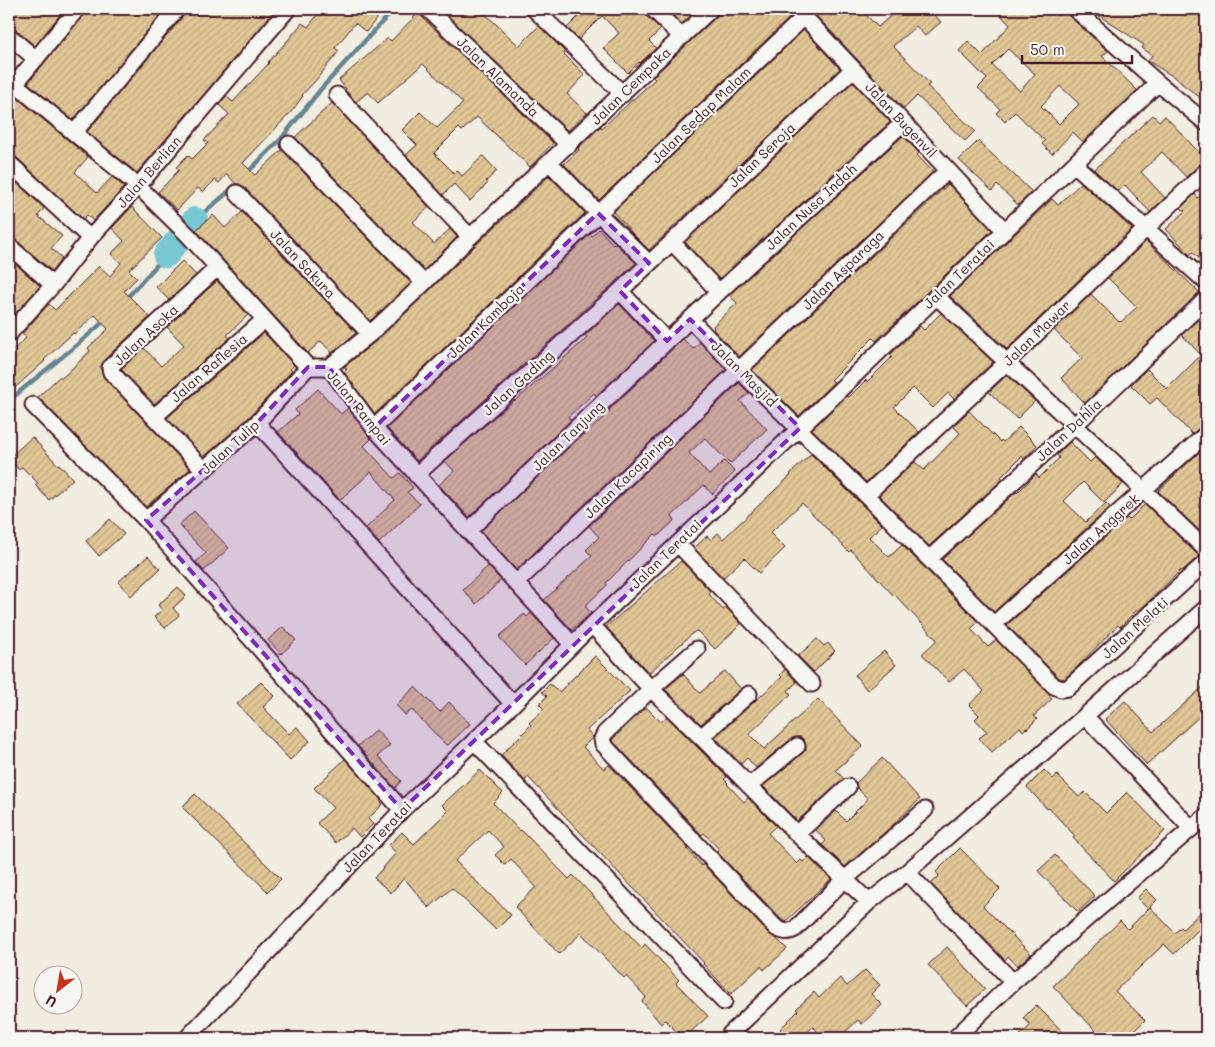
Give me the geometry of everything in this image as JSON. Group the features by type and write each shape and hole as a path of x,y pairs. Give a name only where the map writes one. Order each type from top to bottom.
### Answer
{"street":[{"path":"12,88 77,9"},
{"path":"74,133 177,9"},
{"name":"Jalan Berlian","path":"10,330 53,285 90,238 138,186 288,9"},
{"name":"Jalan Alamanda","path":"428,9 569,145"},
{"path":"534,9 623,94"},
{"path":"653,9 682,37"},
{"name":"Jalan Cempaka","path":"550,163 711,9"},
{"path":"1084,12 1158,83 1206,123"},
{"name":"Jalan Bugenvil","path":"800,13 1005,231"},
{"name":"Jalan Sedap Malam","path":"598,213 800,13"},
{"path":"9,36 36,59"},
{"name":"Jalan Seroja","path":"649,263 853,69"},
{"name":"Jalan Teratai","path":"187,1038 402,810 513,704 572,644 800,428 1158,83"},
{"name":"Jalan Rampai","path":"12,88 74,133 138,186 188,235 308,367 329,367 374,428 572,644"},
{"path":"337,96 470,237"},
{"name":"Jalan Nusa Indah","path":"690,319 903,122"},
{"path":"289,144 424,283"},
{"path":"9,163 90,238"},
{"path":"329,367 370,334 550,163 649,263"},
{"path":"1074,164 1206,282"},
{"name":"Jalan Asparaga","path":"739,370 948,170"},
{"name":"Jalan Mawar","path":"866,494 1206,171"},
{"name":"Jalan Sakura","path":"237,193 370,334"},
{"name":"Jalan Kamboja","path":"374,428 598,213"},
{"path":"672,242 719,292"},
{"path":"9,246 53,285"},
{"name":"Jalan Gading","path":"416,475 649,263"},
{"name":"Jalan Asoka","path":"204,470 111,372 110,368 217,268"},
{"path":"620,291 667,341"},
{"path":"936,296 1145,490 1206,550"},
{"name":"Jalan Dahlia","path":"929,559 1074,426 1206,299"},
{"name":"Jalan Masjid","path":"690,319 739,370 866,494 1054,686 1061,689"},
{"name":"Jalan Tanjung","path":"468,532 690,319"},
{"name":"Jalan Raflesia","path":"154,417 264,320"},
{"name":"Jalan Tulip","path":"146,520 257,423 308,367"},
{"name":"Jalan Kacapiring","path":"516,583 739,370"},
{"path":"34,405 146,520 402,810"},
{"path":"257,423 513,704"},
{"name":"Jalan Anggrek","path":"994,624 1206,434"},
{"path":"678,544 812,684"},
{"name":"Jalan Melati","path":"1061,689 1068,688 1206,562"},
{"path":"697,649 605,733 602,739 603,744 776,928 782,932 788,932 856,889 907,872 1206,608"},
{"path":"592,625 651,689 797,834 856,889"},
{"path":"701,737 749,694"},
{"path":"1085,716 1191,828"},
{"path":"474,741 724,1002"},
{"path":"750,786 798,746"},
{"path":"797,834 848,787"},
{"path":"728,1038 925,810"},
{"path":"954,1038 1013,982 1206,816"},
{"path":"907,872 1013,982"}],"highlighted area":[{"path":"598,213 649,263 620,291 667,341 690,319 800,428 402,810 146,520 257,423 308,367 329,367 374,428"}],"building":[{"path":"9,9 65,9 35,46 15,29 9,27"},
{"path":"86,9 165,9 73,120 28,83 84,15"},
{"path":"186,9 276,9 137,173 87,132 184,15"},
{"path":"322,9 384,9 366,32 355,23 335,48 339,51 302,95 292,111 243,163 255,175 282,150 411,283 370,321 244,187 236,184 227,174 219,183 215,180 203,192 198,188 177,210 158,192 179,170 176,167 188,155 192,159 208,143 204,140 229,114 219,105 226,96 233,102 302,23 308,27"},
{"path":"441,9 480,9 519,46 539,26 585,75 567,94 587,113 568,131"},
{"path":"586,9 644,9 646,16 661,29 649,41 656,48 628,73 603,48 619,33 602,16 579,39 567,28"},
{"path":"666,9 698,9 682,24"},
{"path":"720,9 788,9 791,16 599,200 564,164 601,126 602,128 655,79 653,77 717,16"},
{"path":"810,9 860,9 878,27 898,9 929,9 941,22 925,36 916,26 893,46 930,84 927,86 975,131 965,141 917,96 904,109"},
{"path":"995,9 1051,9 1058,16 1065,9 1069,16 1108,51 1102,56 1137,90 1083,142 1073,132 1052,154 1042,144 1045,141 1015,112 1005,122 996,113 1000,109 978,88 987,79 959,51 968,41 982,55 1010,25","holes":["1008,49 1035,74 1020,91 992,65","1060,86 1079,104 1059,124 1041,106"]},
{"path":"1089,9 1206,9 1206,102 1182,82 1148,61 1152,55 1142,48 1144,45"},
{"path":"419,12 553,143 530,167 477,117 462,131 459,128 434,153 454,173 457,170 462,176 483,156 497,171 470,201 454,184 443,195 406,155 417,145 402,130 420,112 437,128 463,103 423,64 378,103 368,92 356,102 339,80 388,38 391,41"},
{"path":"804,30 840,69 649,250 613,212"},
{"path":"853,82 890,122 719,279 685,242"},
{"path":"16,97 88,157 75,172 97,193 112,177 124,187 93,221 87,215 83,219 15,156 9,154 9,103"},
{"path":"332,103 429,207 413,222 434,244 450,229 457,237 424,270 295,137"},
{"path":"1153,115 1159,121 1165,116 1206,160 1186,177 1162,152 1141,172 1165,198 1150,212 1125,185 1118,191 1094,170"},
{"path":"903,136 933,172 739,357 713,329 713,326 737,303 729,295"},
{"path":"978,141 1032,192 1018,205 997,185 992,191 959,160"},
{"path":"9,176 44,208 38,216 62,236 51,248 62,258 52,271 15,239 9,237"},
{"path":"549,176 585,213 375,414 344,372 347,369 344,367 376,341"},
{"path":"1081,183 1132,229 1007,349 950,296 1052,199 1058,205"},
{"path":"948,184 992,230 876,341 873,338 831,380 834,382 799,416 752,370"},
{"path":"1206,190 1206,266 1193,252 1190,255 1166,229 1185,211 1181,208 1195,194 1198,198"},
{"path":"132,207 162,238 129,270 137,278 124,291 150,317 106,358 101,366 101,370 104,378 190,469 146,507 38,397 59,377 63,377 90,351 88,348 108,329 95,315 9,393 9,354 26,338 22,334 49,304 55,310 99,266 110,276 121,263 111,254 124,241 112,228"},
{"path":"242,212 356,333 332,353 321,341 308,353 196,230 213,215 225,228"},
{"path":"599,229 614,245 616,244 636,263 417,461 387,428 590,234 592,236"},
{"path":"1146,241 1199,292 1085,403 1061,378 1082,358 1054,330 1091,294 1119,322 1137,307 1108,278"},
{"path":"9,258 40,286 9,320"},
{"path":"182,261 196,275 169,300 156,287"},
{"path":"217,281 248,315 227,335 230,338 154,404 121,369 144,348 161,366 184,345 167,327"},
{"path":"619,304 654,341 596,396 594,393 568,417 571,420 469,517 439,485 454,471 445,461 587,338 585,335"},
{"path":"941,313 993,362 954,399 948,393 933,408 913,388 894,407 919,432 866,482 812,429 847,396 849,397 866,380 867,382 892,357 890,355 920,326 924,330"},
{"path":"1199,319 1206,326 1206,425 1200,427 1192,434 1157,398 1150,404 1131,385 1147,369 1167,389 1201,355 1182,335"},
{"path":"264,333 294,365 290,369 292,371 250,416 204,457 167,418"},
{"path":"683,339 693,349 700,342 726,370 516,570 481,531 583,434 584,436"},
{"path":"1007,375 1035,401 1017,419 989,392"},
{"path":"739,383 749,393 740,401 767,429 730,464 705,438 689,453 709,475 724,461 735,472 712,494 704,485 672,516 675,520 658,536 655,534 585,606 591,613 572,630 544,600 592,556 586,550 599,537 589,526"},
{"path":"318,389 341,414 348,408 371,439 364,446 394,478 400,473 413,488 407,492 420,504 379,543 366,528 395,500 371,472 340,500 278,432 298,414 295,410"},
{"path":"969,411 1000,442 1001,440 1003,442 1019,427 1037,445 1024,459 1022,456 1001,477 1003,479 929,546 879,495 915,462 924,470 960,433 953,426"},
{"path":"32,437 73,479 49,500 35,485 38,483 22,467 19,470 9,458"},
{"path":"1070,442 1090,462 1095,457 1123,484 1104,503 1083,482 1064,501 1086,522 1106,503 1110,507 994,612 942,559 1036,474 1039,478 1059,458 1057,455"},
{"path":"1206,446 1206,537 1158,491"},
{"path":"811,454 882,525 869,537 889,557 902,545 978,622 971,629 988,647 996,640 1050,694 1052,699 1034,716 1037,719 1027,729 1023,731 1020,727 992,752 979,738 987,732 975,719 979,715 969,705 984,691 964,669 949,682 922,654 937,640 851,550 849,552 802,503 770,533 785,548 759,573 744,558 723,578 694,548 707,536 711,540 718,533 723,539"},
{"path":"1145,504 1199,556 1181,570 1120,627 1118,625 1064,679 1059,678 1007,625"},
{"path":"194,511 229,548 204,571 196,562 206,553 179,525"},
{"path":"110,519 124,534 99,556 86,541"},
{"path":"148,556 160,569 131,596 118,582"},
{"path":"681,561 710,591 708,593 723,610 726,607 741,624 715,649 697,631 694,632 649,673 606,627"},
{"path":"488,566 501,580 476,604 463,590"},
{"path":"178,587 186,596 173,608 179,615 165,628 154,617 162,610 158,605"},
{"path":"531,613 554,638 525,665 499,637 524,614 527,617"},
{"path":"283,627 296,640 281,654 268,640"},
{"path":"817,639 824,646 828,643 835,651 814,672 798,656"},
{"path":"884,651 896,665 867,690 855,675"},
{"path":"595,656 630,691 587,730 593,737 583,747 604,769 609,765 688,848 702,866 703,864 769,934 787,949 764,970 761,966 731,994 528,777 525,781 501,755 544,709 539,704 547,696 542,692 550,684 559,692"},
{"path":"785,669 797,682 788,691 791,694 749,734 764,749 818,699 863,746 836,770 844,779 797,821 763,786 806,750 804,740 801,737 791,739 756,768 747,758 741,764 715,737 782,677 780,675"},
{"path":"725,671 741,689 701,724 665,689 683,674 700,693"},
{"path":"261,682 275,696 263,707 289,734 297,727 310,741 290,760 237,704"},
{"path":"1206,684 1206,710 1147,765 1105,719 1125,701 1153,732"},
{"path":"415,687 440,712 449,702 470,724 447,746 412,710 405,715 396,705"},
{"path":"646,707 661,722 667,717 727,777 724,779 727,784 744,802 748,798 776,826 768,833 797,864 801,860 803,862 808,857 831,879 785,922 717,852 719,849 704,833 702,835 612,740"},
{"path":"376,730 390,745 378,756 401,781 395,788 358,746"},
{"path":"882,758 920,799 845,867 822,845 826,841 816,830 836,811 846,821 868,799 857,788 856,783"},
{"path":"345,759 383,804 368,819 373,824 360,837 352,828 336,843 317,823 333,808 314,788"},
{"path":"480,770 503,793 493,803 569,879 573,875 642,948 645,944 679,980 676,983 708,1016 684,1038 665,1020 661,1024 642,1001 646,997 626,976 624,978 581,933 559,954 515,907 536,887 511,859 505,865 495,855 504,847 488,830 455,861 511,915 496,930 452,888 429,908 404,878 391,893 374,878 396,853 389,845 402,832 414,844 448,811 442,805"},
{"path":"1044,770 1053,779 1057,775 1079,797 1085,792 1106,813 1127,792 1165,831 1114,881 1073,838 1075,836 1027,787"},
{"path":"195,794 281,879 268,892 182,807"},
{"path":"960,848 1000,889 983,906 1031,954 1017,966 1008,956 1005,960 931,884 939,876 936,872"},
{"path":"1055,855 1095,896 1078,912 1038,871"},
{"path":"1146,889 1157,900 1148,909 1137,898"},
{"path":"1150,907 1175,933 1181,927 1183,929 1206,907 1206,922 1174,954 1164,944 1115,991 1145,1020 1127,1038 1089,1038 1096,1031 1053,986 1120,921 1128,929"},
{"path":"947,947 985,989 967,1006 928,965"},
{"path":"865,970 880,985 871,994 882,1005 862,1024 858,1020 839,1038 824,1038 813,1027 801,1038 773,1038 798,1011 796,1009 814,992 819,998 840,978 847,986"},
{"path":"1036,1005 1062,1031 1055,1038 1017,1038 1031,1025 1023,1018"}],"waterway":[{"path":"246,174 281,139 321,89 394,9"},
{"path":"195,220 239,181"},
{"path":"166,255 195,220"},
{"path":"125,300 166,255"},
{"path":"9,401 105,320"}]}
